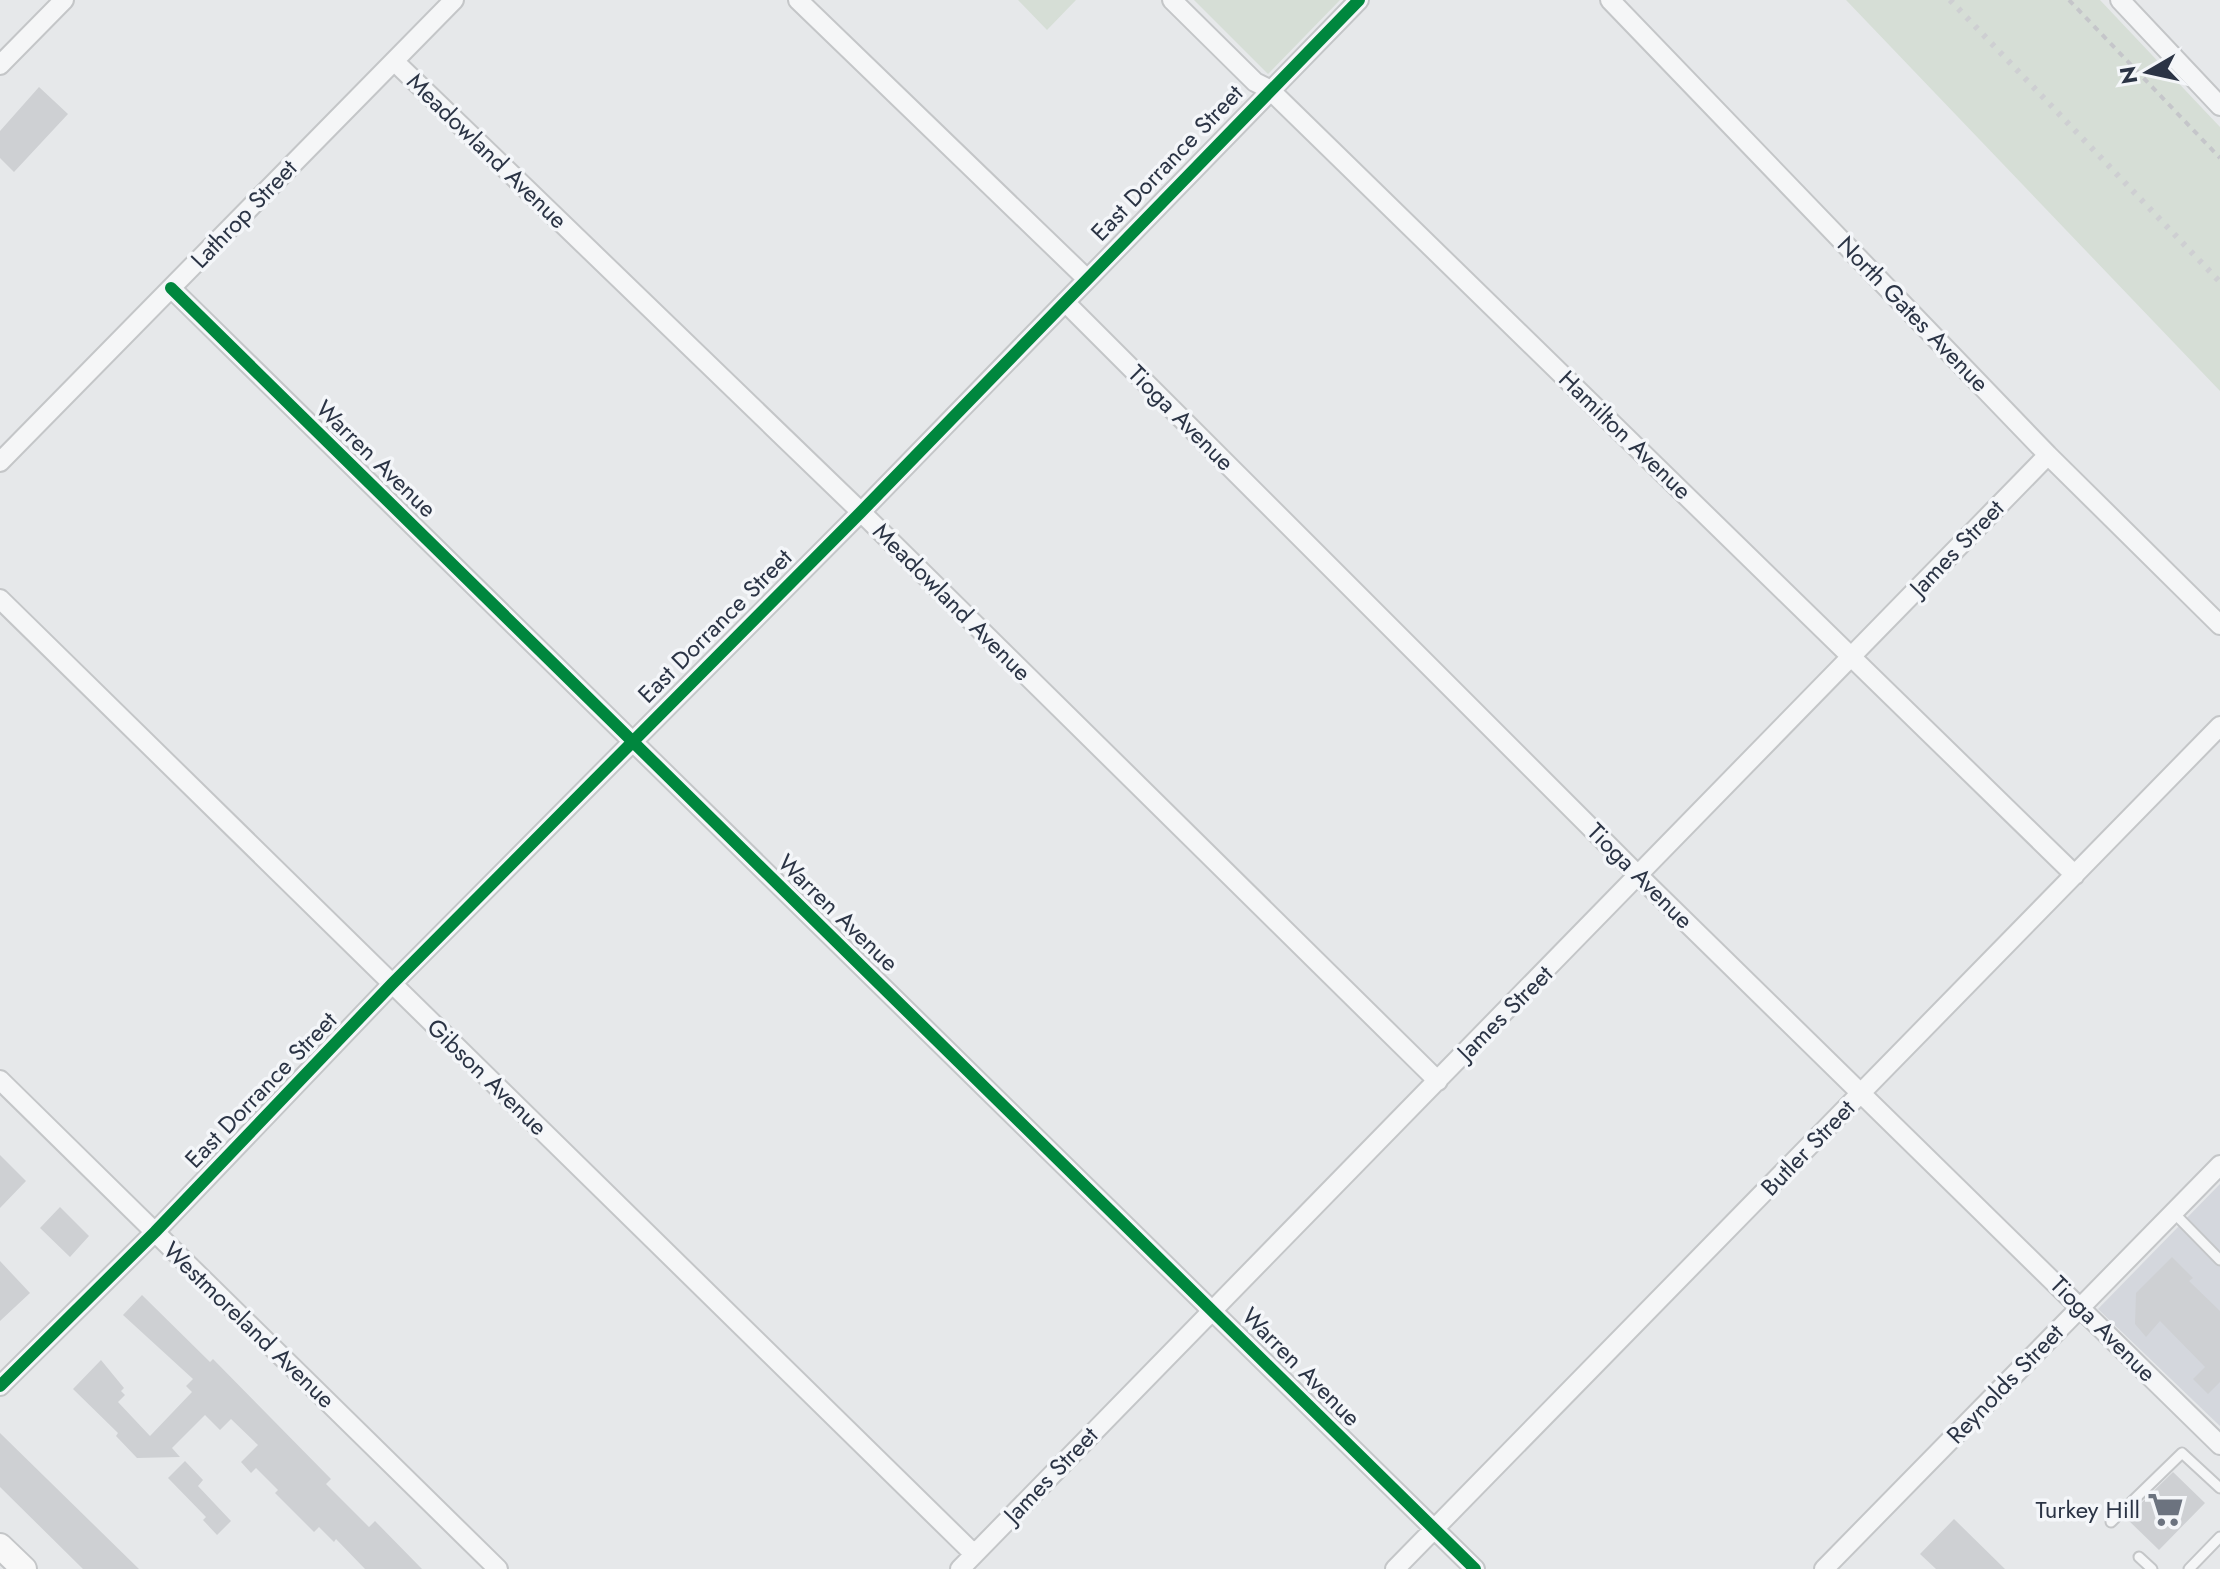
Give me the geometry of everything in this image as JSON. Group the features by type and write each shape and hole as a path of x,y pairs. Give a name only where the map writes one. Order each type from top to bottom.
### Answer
{"main road":[{"path":"0,1546 24,1569"}],"street":[{"path":"0,65 64,0"},
{"name":"Lathrop Street","path":"0,462 454,0"},
{"path":"798,0 1087,279"},
{"name":"Hamilton Avenue","path":"1172,0 1255,82 1269,89 2075,875"},
{"name":"East Dorrance Street","path":"0,1386 155,1232 631,740 861,512 1269,89 1359,0"},
{"name":"North Gates Avenue","path":"1610,0 2048,455 2220,625"},
{"path":"2120,0 2220,106"},
{"name":"Meadowland Avenue","path":"394,61 861,512 1438,1081"},
{"name":"Warren Avenue","path":"171,288 1475,1569"},
{"name":"Tioga Avenue","path":"1065,302 1640,877 2220,1445"},
{"name":"James Street","path":"960,1569 1211,1309 1640,877 2048,455"},
{"name":"Gibson Avenue","path":"0,599 974,1554"},
{"name":"Butler Street","path":"1395,1569 2220,726"},
{"name":"Westmoreland Avenue","path":"0,1080 498,1569"},
{"name":"Reynolds Street","path":"1824,1569 2219,1168"}],"lane":[{"path":"2173,1212 2220,1260"},
{"path":"2111,1522 2182,1453 2220,1488"},
{"path":"2189,1569 2220,1537"},
{"path":"2139,1557 2152,1569"}],"path":[{"path":"2069,0 2220,158"}],"shaded area":[{"path":"1018,0 1076,0 1047,30"},
{"path":"1194,0 1340,0 1268,74"},
{"path":"1846,0 2100,0 2220,127 2220,391"},
{"path":"2220,1184 2220,1426 2098,1309"}],"building":[{"path":"39,87 68,114 14,172 0,158 0,131"},
{"path":"0,1155 26,1181 0,1208"},
{"path":"60,1207 89,1236 70,1257 40,1228"},
{"path":"2172,1257 2193,1278 2189,1281 2220,1311 2220,1382 2208,1394 2193,1379 2205,1367 2160,1321 2146,1337 2135,1324 2136,1293"},
{"path":"0,1261 30,1293 0,1321"},
{"path":"142,1295 210,1362 213,1359 331,1479 326,1484 369,1527 375,1521 422,1569 365,1569 336,1539 334,1542 319,1527 314,1532 275,1493 278,1490 256,1468 251,1473 241,1462 258,1445 231,1419 220,1430 205,1415 172,1448 180,1457 137,1458 116,1436 118,1433 73,1389 101,1360 124,1388 121,1391 125,1395 118,1402 150,1436 192,1392 186,1386 193,1379 123,1315"},
{"path":"0,1433 139,1569 83,1569 0,1487"},
{"path":"185,1461 203,1480 198,1486 231,1521 217,1535 203,1520 206,1517 168,1478"},
{"name":"Turkey Hill","path":"2173,1472 2205,1503 2159,1550 2126,1518"},
{"path":"1954,1519 2005,1569 1936,1569 1920,1554"}],"railway":[{"path":"1950,0 2220,282"}],"cycle path":[{"path":"0,1386 155,1232 392,984 861,512 1359,0"},
{"path":"171,288 1475,1569"}],"place":[{"name":"Turkey Hill","path":"2166,1510"}]}
